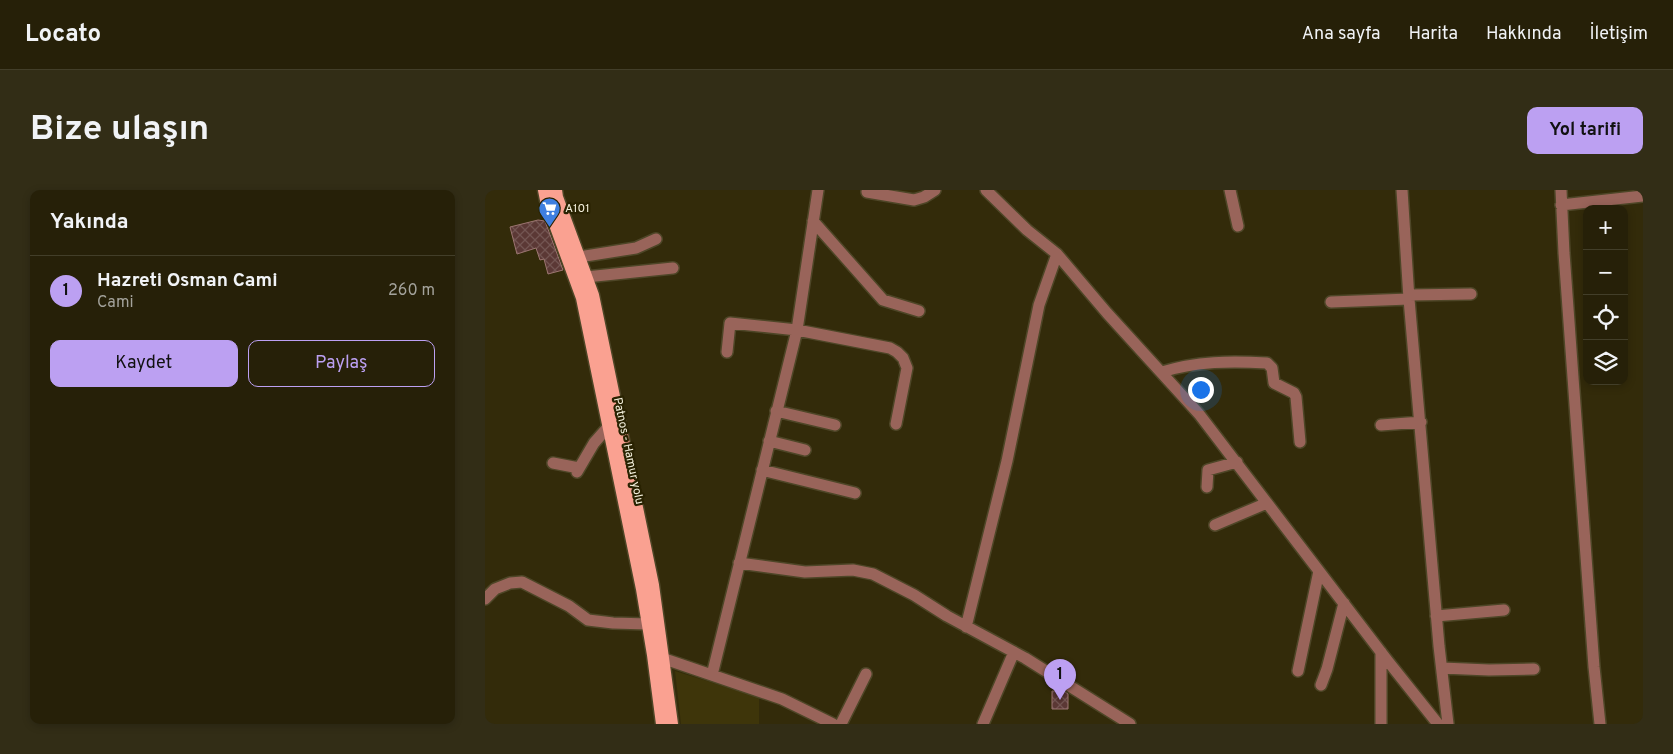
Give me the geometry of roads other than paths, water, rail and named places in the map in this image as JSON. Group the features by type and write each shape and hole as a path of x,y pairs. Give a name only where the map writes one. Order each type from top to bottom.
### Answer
{"main road":[{"name":"Patnos - Hamur yolu","path":"544,190 582,298 643,589 648,624 658,657 672,724"},
{"name":"Patnos - Hamur yolu","path":"556,190 593,295 653,585 662,724"}],"street":[{"path":"712,675 797,330 818,190"},
{"path":"867,192 914,200 924,197 935,190"},
{"path":"986,190 1027,230 1057,254 1107,313 1199,414 1438,724"},
{"path":"1230,190 1238,226"},
{"path":"1402,190 1409,297 1448,724"},
{"path":"1561,190 1594,666 1600,724"},
{"path":"1561,205 1643,196"},
{"path":"813,221 883,300 919,311"},
{"path":"579,257 636,248 656,239"},
{"path":"966,627 1007,461 1039,305 1057,254"},
{"path":"586,276 673,268"},
{"path":"1331,302 1471,294"},
{"path":"727,352 729,323 797,330 878,345 897,352 903,358 907,368 896,424"},
{"path":"1162,372 1177,367 1206,362 1267,363 1272,368 1275,383 1294,393 1296,397 1300,442"},
{"path":"776,412 835,425"},
{"path":"1381,425 1421,422"},
{"path":"553,463 578,470 594,443 609,426"},
{"path":"769,441 805,450"},
{"path":"1207,487 1209,470 1237,462"},
{"path":"761,470 855,493"},
{"path":"1215,525 1267,503"},
{"path":"739,563 805,572 853,570 873,574 1014,652 1129,724"},
{"path":"1298,671 1319,571"},
{"path":"485,598 495,589 509,583 522,582 569,606 588,620 648,624"},
{"path":"1321,685 1344,603"},
{"path":"1437,616 1504,610"},
{"path":"983,724 1014,652"},
{"path":"1381,652 1381,724"},
{"path":"658,657 782,699 816,720 833,724"},
{"path":"1442,668 1535,669"},
{"path":"841,724 867,674"}],"place":[{"name":"A101","path":"549,228"},
{"name":"Hazreti Osman Cami","path":"1060,700"}]}
